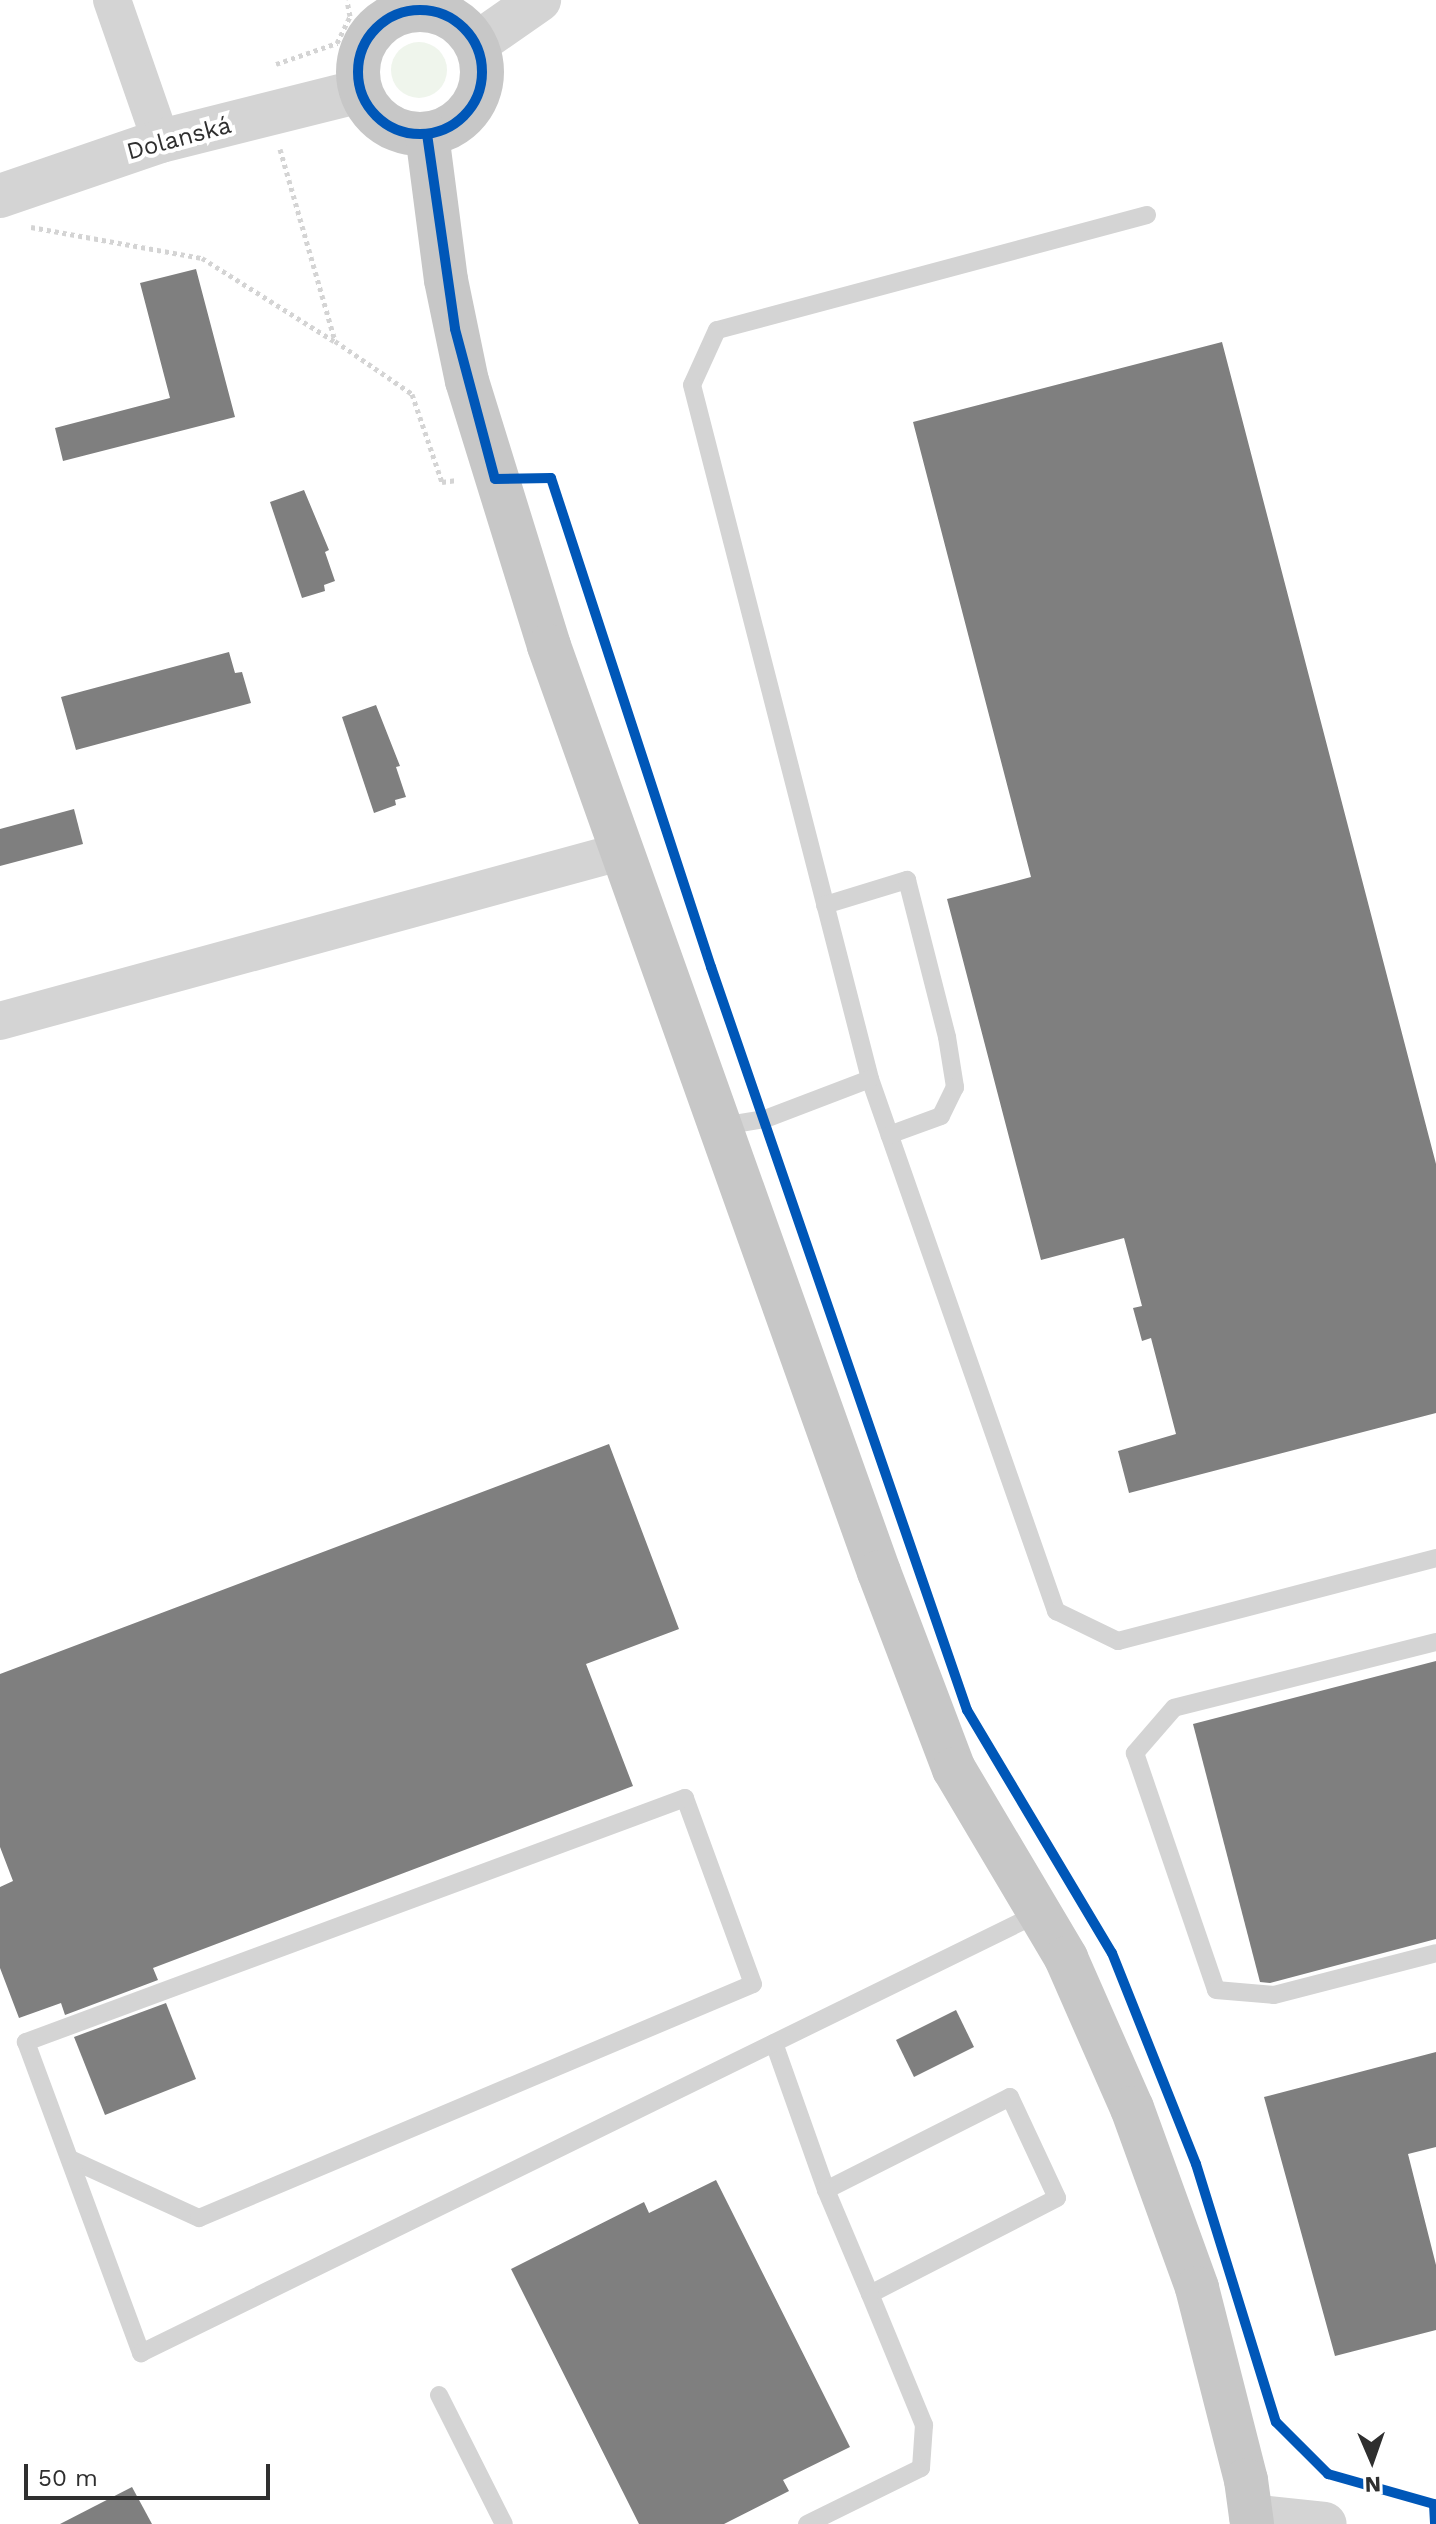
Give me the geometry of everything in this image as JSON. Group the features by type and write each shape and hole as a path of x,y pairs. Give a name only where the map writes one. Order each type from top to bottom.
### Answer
{"main road":[{"path":"397,6 435,12 459,24 476,44 482,67 479,91 468,111 450,127 427,134 406,133 386,125 370,110 360,91 359,59 364,44 397,6"},
{"path":"427,134 446,280 467,381 549,646 873,1557 954,1769 1066,1958 1132,2108 1197,2288 1246,2480 1251,2520"}],"street":[{"path":"112,0 161,141"},
{"path":"476,44 539,0"},
{"name":"Dolanská","path":"0,196 161,141 360,91"},
{"path":"0,1021 623,851"},
{"path":"1251,2520 1325,2524"}],"lane":[{"path":"1147,215 717,330 692,385 870,1079 1056,1611 1118,1641 1436,1558"},
{"path":"825,905 907,880 947,1037 955,1087 941,1116 889,1135"},
{"path":"722,1126 765,1119 870,1079"},
{"path":"1436,1642 1174,1708 1135,1753 1216,1990 1274,1995 1436,1953"},
{"path":"70,2159 199,2218 753,1984 685,1798 26,2042 141,2353 1039,1913"},
{"path":"774,2043 826,2190 924,2425 921,2468 807,2524"},
{"path":"826,2190 1010,2097 1057,2198 870,2294"},
{"path":"439,2395 504,2524"}],"path":[{"path":"276,64 337,43 350,16 347,0"},
{"path":"278,140 335,341"},
{"path":"30,227 202,258 335,341 412,394 442,482 465,480"}],"shaded area":[{"path":"419,42 439,50 447,70 439,90 419,98 399,90 391,70 399,50"}],"building":[{"path":"196,269 235,417 63,461 55,428 170,398 140,283"},
{"path":"1222,342 1436,1164 1436,1413 1129,1493 1118,1451 1176,1434 1151,1338 1142,1341 1133,1308 1142,1306 1124,1238 1041,1260 947,899 1031,877 913,422"},
{"path":"304,490 329,550 325,552 335,581 324,585 325,591 302,598 270,502"},
{"path":"229,652 235,673 242,672 251,703 76,750 61,697"},
{"path":"376,705 400,766 396,767 406,797 395,800 396,805 374,813 342,717"},
{"path":"74,809 83,844 0,866 0,829"},
{"path":"609,1444 679,1629 586,1664 633,1786 153,1968 158,1980 65,2015 61,2003 19,2018 0,1968 0,1887 13,1881 0,1847 0,1674"},
{"path":"1436,1661 1436,1939 1270,1983 1260,1982 1193,1724"},
{"path":"166,2003 196,2079 105,2115 74,2037"},
{"path":"956,2010 974,2047 914,2077 896,2040"},
{"path":"1436,2052 1436,2147 1408,2154 1436,2265 1436,2330 1335,2356 1264,2097"},
{"path":"716,2180 850,2447 783,2480 789,2491 724,2524 639,2524 511,2269 644,2202 649,2213"},
{"path":"132,2487 152,2524 60,2524"}],"cycle path":[{"path":"420,10 444,15 464,28 477,48 482,72 477,96 464,116 444,129 420,134 396,129 376,116 363,96 358,72 363,48 376,28 396,15 420,10"},
{"path":"427,134 455,329 495,479 551,478 711,967 967,1710 1112,1953 1196,2164 1276,2422 1328,2474 1434,2504 1435,2524"}]}
